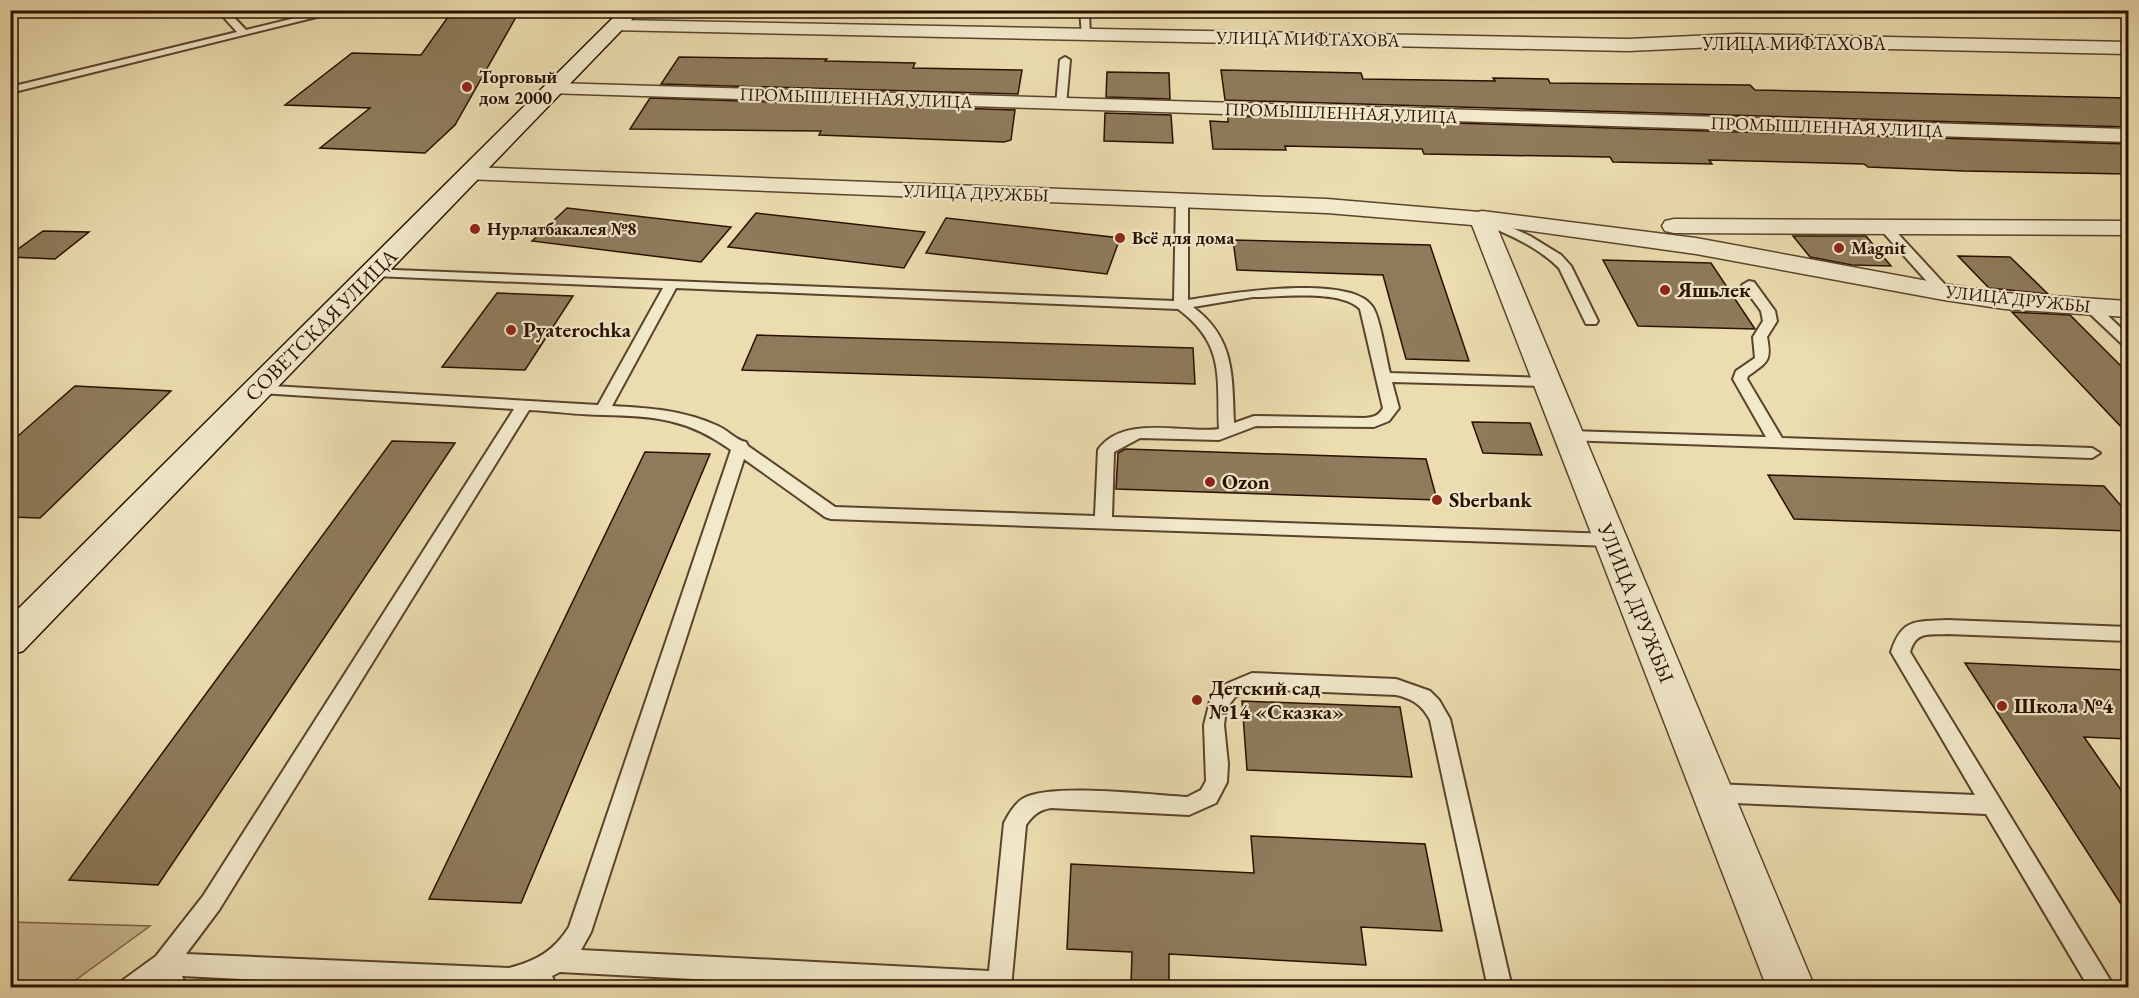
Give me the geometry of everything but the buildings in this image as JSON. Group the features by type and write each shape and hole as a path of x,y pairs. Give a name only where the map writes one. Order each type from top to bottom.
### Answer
{"street":[{"name":"УЛИЦА МИФТАХОВА","path":"625,18 1087,35 1628,45 1737,40 2128,48"},
{"name":"СОВЕТСКАЯ УЛИЦА","path":"10,641 625,18"},
{"name":"ПРОМЫШЛЕННАЯ УЛИЦА","path":"554,89 2128,136"},
{"name":"УЛИЦА ДРУЖБЫ","path":"471,174 1396,210 1553,225 1707,247 1944,292 2005,301 2128,309"},
{"name":"УЛИЦА ДРУЖБЫ","path":"1482,218 1791,987"},
{"name":"УЛИЦА ДРУЖБЫ","path":"1553,225 2128,228"}],"lane":[{"path":"221,10 244,34"},
{"path":"10,90 341,10"},
{"path":"1084,10 1087,35"},
{"path":"1061,105 1065,60"},
{"path":"1181,305 1182,201"},
{"path":"1482,218 1541,247 1558,258 1565,266 1591,321"},
{"path":"1885,227 1944,292"},
{"path":"374,272 671,286 1181,305 1262,293 1334,292 1359,300 1367,308 1391,408 1388,416 1379,421 1254,421 1227,432 1208,436 1138,434 1115,443 1106,450 1103,523"},
{"path":"1749,285 1768,312 1770,321 1760,337 1763,354 1761,360 1741,374 1740,379 1777,443"},
{"path":"602,411 671,286"},
{"path":"1181,305 1204,321 1221,347 1227,432"},
{"path":"2092,308 2128,342"},
{"path":"1384,377 1548,382"},
{"path":"260,388 651,413 685,419 714,430 740,446 831,513 1611,540"},
{"path":"131,987 164,964 211,903 524,405"},
{"path":"1569,436 2092,453"},
{"path":"548,973 579,932 740,446"},
{"path":"2103,987 1900,652 1905,637 1916,629 1947,627 2128,634"},
{"path":"164,964 509,980 548,973 999,985 1015,823 1023,808 1034,801 1051,799 1189,806 1204,802 1214,792 1217,778 1214,710 1224,693 1238,685 1252,681 1396,687 1417,692 1431,702 1440,719 1500,987"},
{"path":"1713,793 1992,805"},
{"path":"164,964 175,987"}],"shaded area":[{"path":"11,922 150,926 66,987 11,988"}],"place":[{"name":"Торговый дом 2000","path":"467,87"},
{"name":"Нурлатбакалея №8","path":"475,229"},
{"name":"Всё для дома","path":"1120,238"},
{"name":"Magnit","path":"1839,248"},
{"name":"Яшьлек","path":"1665,290"},
{"name":"Pyaterochka","path":"511,330"},
{"name":"Ozon","path":"1210,482"},
{"name":"Sberbank","path":"1437,500"},
{"name":"Детский сад №14 «Сказка»","path":"1197,700"},
{"name":"Школа №4","path":"2002,706"}]}
